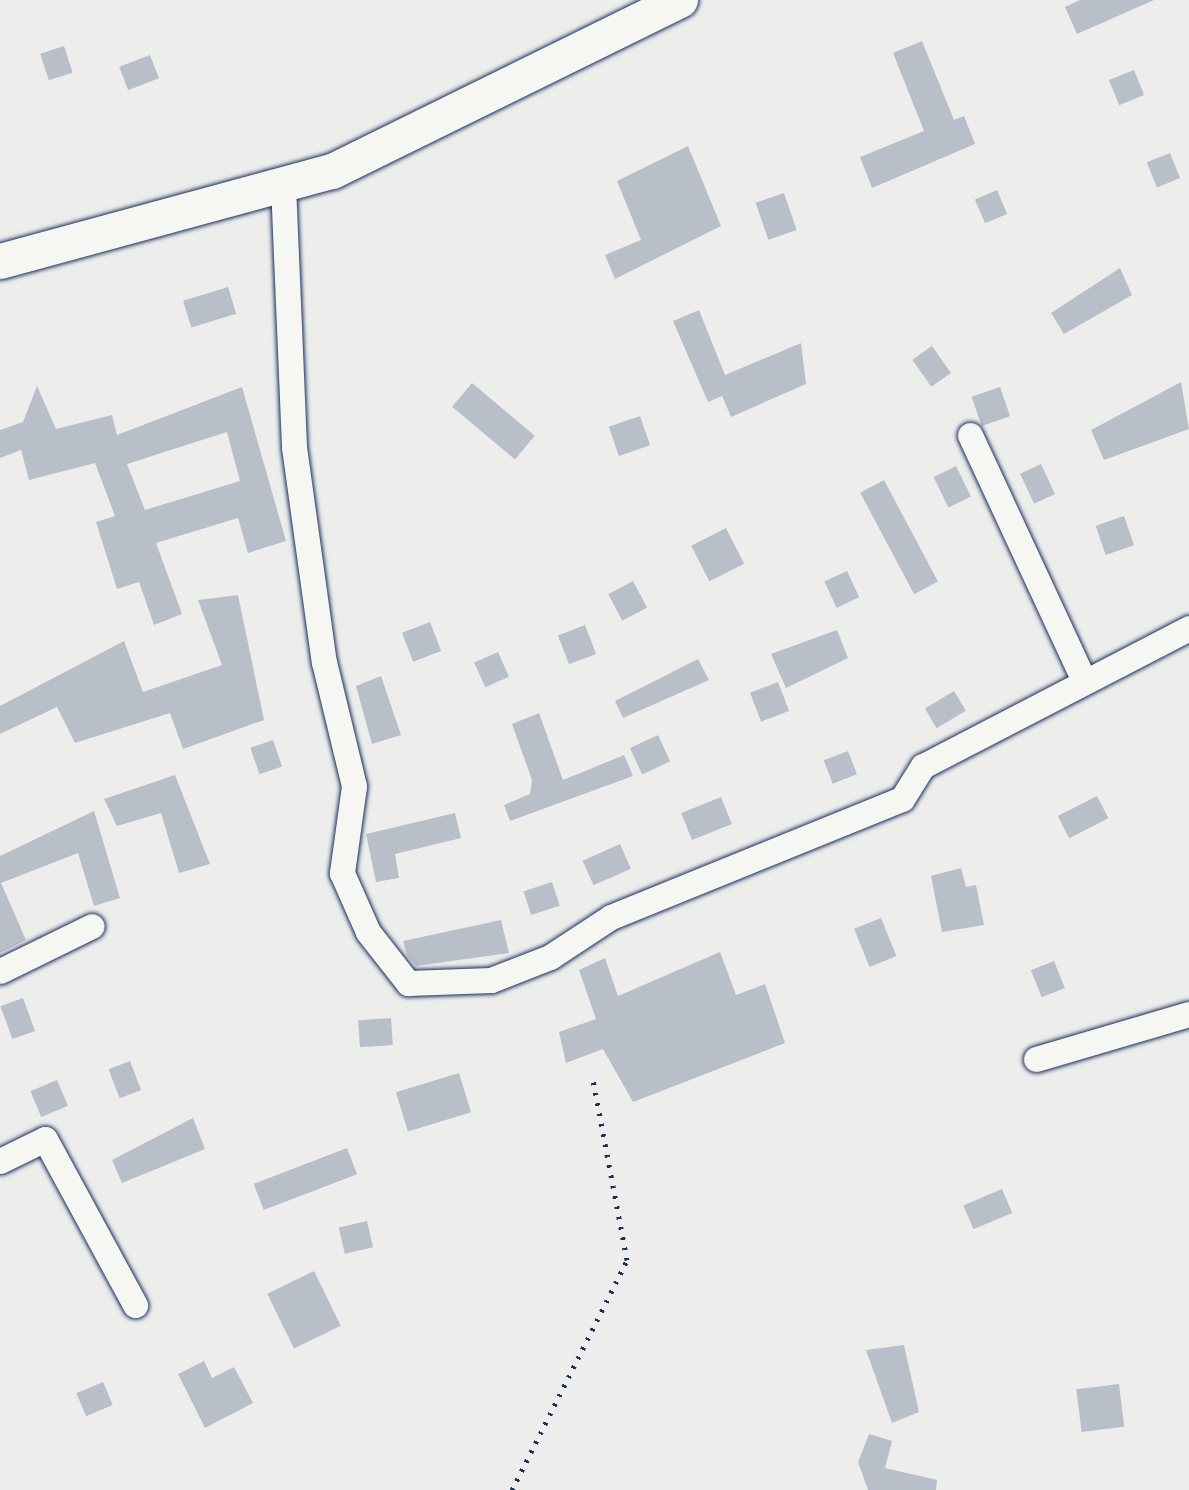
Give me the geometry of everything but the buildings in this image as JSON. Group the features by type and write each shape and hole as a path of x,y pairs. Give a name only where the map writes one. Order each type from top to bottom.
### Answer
{"main road":[{"path":"2,255 332,171 680,0"}],"street":[{"path":"283,184 294,448 324,662 354,786 342,873 368,932 408,983 490,980 550,956 611,917 902,799 924,766 1189,628"},
{"path":"970,435 1084,681"},
{"path":"0,971 92,926"},
{"path":"1036,1060 1189,1014"},
{"path":"0,1161 46,1139 135,1305"}],"path":[{"path":"512,1490 627,1260 592,1075"}]}
